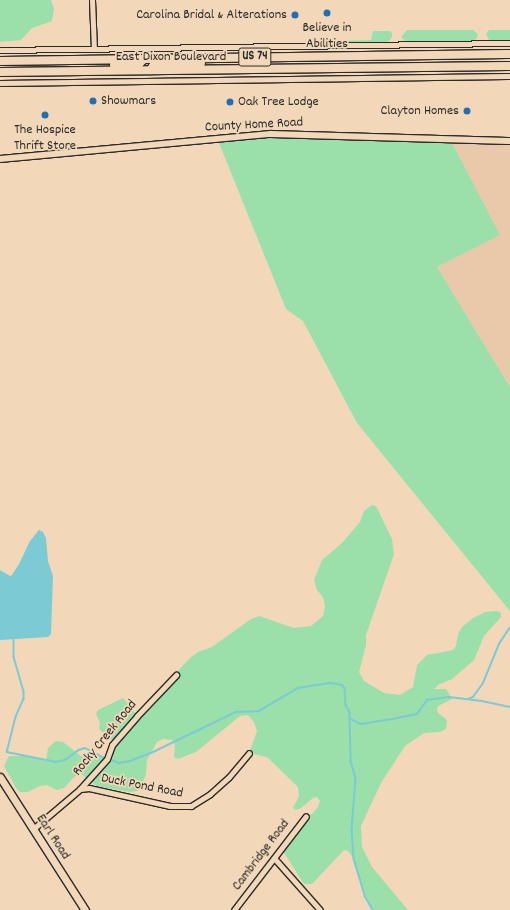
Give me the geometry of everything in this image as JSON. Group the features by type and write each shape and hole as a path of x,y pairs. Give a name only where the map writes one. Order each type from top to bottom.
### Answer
{"highway":[{"name":"East Dixon Boulevard","path":"0,61 510,54"},
{"path":"76,70 98,65 140,64 145,58"},
{"path":"151,70 155,64 206,62 223,58"},
{"name":"East Dixon Boulevard","path":"0,72 510,66"}],"main road":[{"name":"Earl Road","path":"0,777 85,910"}],"street":[{"path":"92,0 94,49"},
{"name":"East Dixon Boulevard","path":"0,50 510,43"},
{"path":"399,55 400,44"},
{"name":"East Dixon Boulevard","path":"145,48 145,58"},
{"path":"151,70 151,81"},
{"name":"East Dixon Boulevard","path":"0,83 510,76"},
{"name":"County Home Road","path":"0,160 271,134 510,141"},
{"name":"Rocky Creek Road","path":"33,829 80,789 107,759 112,745 176,675"},
{"name":"Duck Pond Road","path":"80,789 89,788 170,806 191,806 210,794 228,777 249,753"},
{"name":"Cambridge Road","path":"234,910 306,816"},
{"path":"274,858 320,910"}],"shaded area":[{"path":"450,139 510,141 510,387 437,267 499,235"}],"green space":[{"path":"0,0 51,0 54,9 52,21 32,28 21,40 0,42"},
{"path":"407,30 473,30 478,34 477,38 473,41 407,43 401,37"},
{"path":"489,30 510,30 510,40 489,40 486,34"},
{"path":"373,31 390,31 392,33 392,37 388,42 331,43 329,41 371,40"},
{"path":"245,135 450,139 500,235 437,267 510,387 510,611 357,423 303,321 286,309 217,138"},
{"path":"372,505 376,506 392,539 394,554 366,635 366,645 359,672 364,681 384,693 400,695 413,687 417,665 427,655 453,650 456,646 458,634 462,627 473,618 485,612 497,611 501,613 501,617 484,636 474,660 452,679 438,685 434,689 446,689 452,699 438,706 437,709 438,713 447,720 446,729 440,732 424,733 405,746 381,783 361,826 362,847 372,867 408,910 372,910 357,873 354,859 348,851 344,850 312,884 304,884 281,848 306,816 312,814 318,807 320,801 317,797 313,798 301,808 296,810 293,808 299,796 298,787 267,757 249,753 257,731 254,722 248,715 240,716 196,752 178,759 174,757 175,745 172,740 163,739 157,742 147,760 146,775 138,791 130,792 97,786 81,774 74,777 64,788 57,790 47,785 40,786 28,792 20,792 16,788 4,766 9,756 27,756 46,761 48,748 56,741 63,742 82,757 108,757 112,740 99,729 100,723 96,714 98,710 123,698 137,715 190,658 198,652 212,647 251,619 259,616 294,628 311,626 323,616 325,606 323,597 317,590 314,580 322,560 342,543 360,522 364,511"}],"water":[{"path":"39,530 43,532 46,538 48,561 53,576 51,634 48,637 0,640 0,570 10,576 12,575 30,541"}],"waterway":[{"path":"468,699 473,697 483,683 499,644 510,627"},
{"path":"14,640 14,657 24,691 24,699 16,717 7,752 56,762 65,760 79,750 85,748 105,758"},
{"path":"109,759 119,763 130,761 151,753 236,712 259,711 298,688 331,683 342,685 345,688 346,705 350,713 351,761 356,778 352,830 354,859 365,896 373,910"},
{"path":"351,719 361,724 417,714 427,700 449,697 482,701 510,707"}],"place":[{"name":"Believe in Abilities","path":"327,13"},
{"name":"Carolina Bridal & Alterations","path":"295,15"},
{"name":"Showmars","path":"93,101"},
{"name":"Oak Tree Lodge","path":"230,102"},
{"name":"Clayton Homes","path":"467,111"},
{"name":"The Hospice Thrift Store","path":"45,115"}]}
